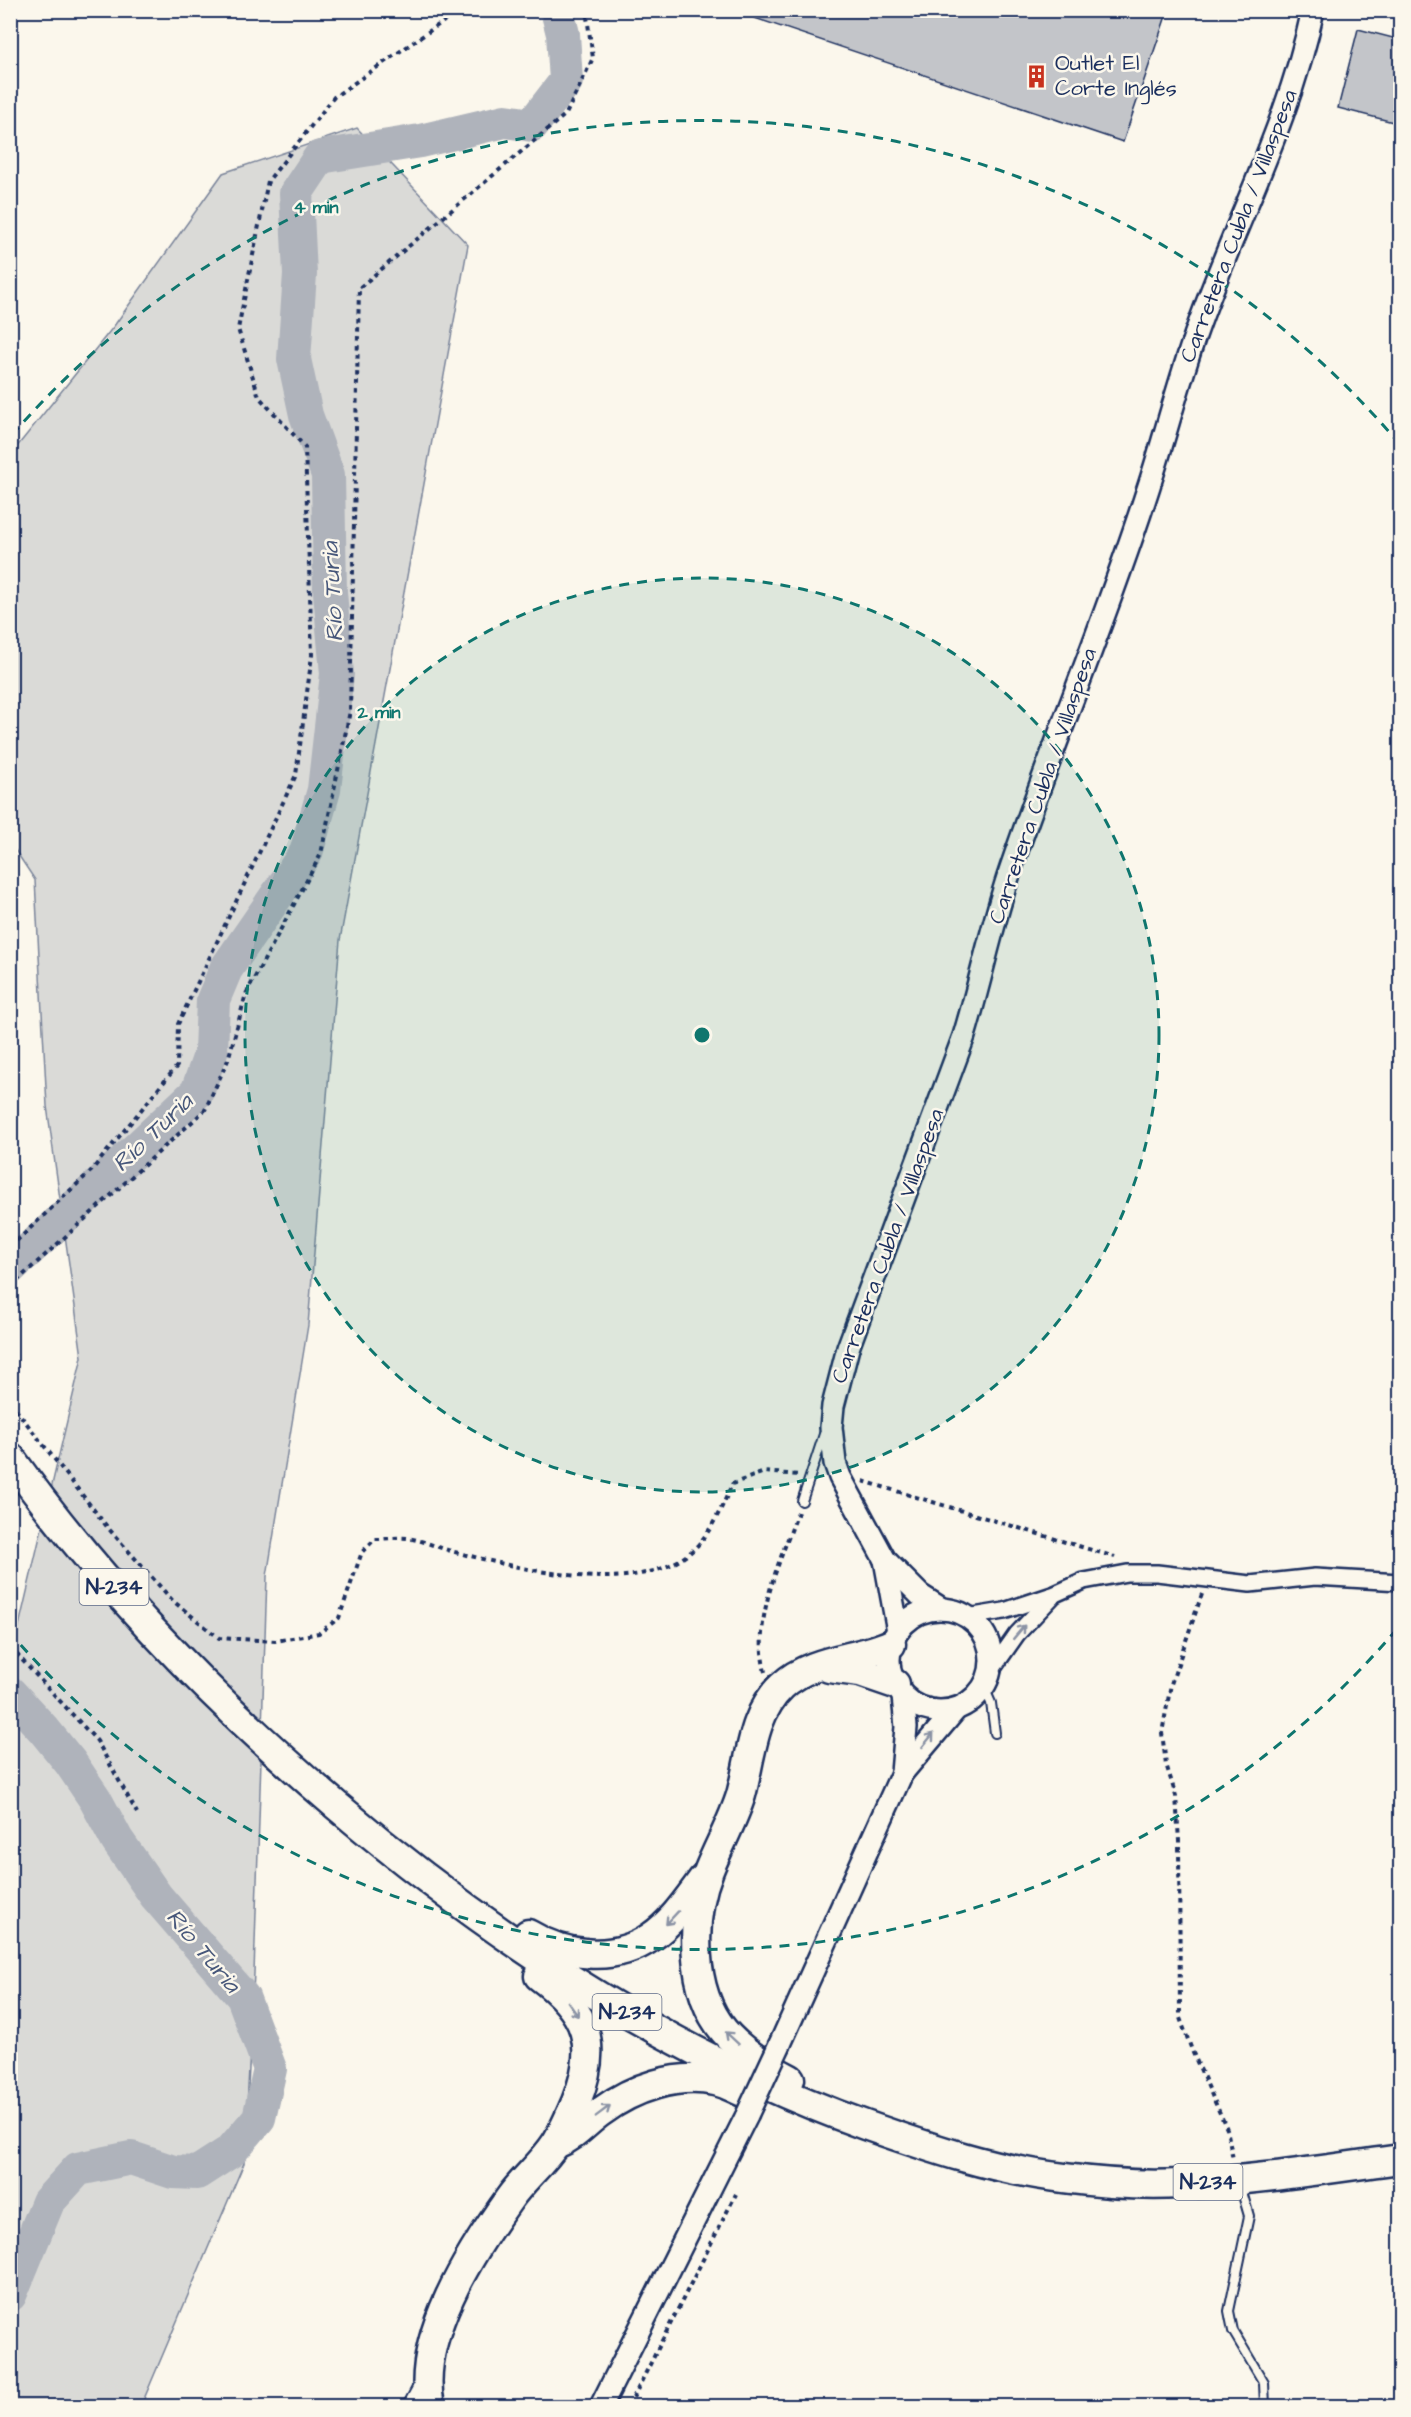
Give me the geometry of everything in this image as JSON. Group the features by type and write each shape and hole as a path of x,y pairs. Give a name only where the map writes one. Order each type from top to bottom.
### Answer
{"highway":[{"name":"N-234","path":"10,1457 81,1548 152,1630 227,1708 305,1779 452,1900 570,1979 689,2049 813,2106 940,2152 1062,2178 1143,2185 1238,2180 1401,2159"},
{"path":"386,1848 535,1938 559,1949 590,1953 624,1951 651,1937 677,1912 708,1872 733,1818 761,1717 777,1691 792,1678 834,1659 869,1653 894,1637"},
{"path":"815,1668 860,1672 899,1690"},
{"path":"708,1872 696,1929 696,1951 701,1984 712,2013 723,2030 733,2041 780,2074 857,2108 934,2138 969,2160"},
{"path":"430,2406 427,2397 427,2366 433,2339 470,2260 511,2196 556,2144 587,2075 584,2028 574,2007 557,1989 526,1966 452,1900"},
{"path":"556,2144 571,2138 613,2103 643,2088 677,2080 716,2081 809,2119 939,2162 1016,2170"}],"street":[{"name":"Carretera Cubla / Villaspesa","path":"942,1609 909,1585 885,1560 840,1478 832,1445 833,1406 849,1348 964,1036 999,903 1025,827 1148,489 1203,311 1276,137 1291,93 1313,10"},
{"name":"Carretera Cubla / Villaspesa","path":"885,1560 894,1637"},
{"path":"967,1617 1004,1611 1055,1594 1084,1581 1142,1572 1250,1584 1315,1577 1401,1582"},
{"path":"601,2406 747,2115 902,1773 956,1709 969,1702 987,1680 1017,1634 1055,1594"},
{"path":"902,1773 906,1727 899,1690 889,1662 894,1637 916,1614 942,1609 953,1610 974,1621 987,1639 991,1659 987,1680"},
{"path":"899,1690 914,1704 932,1711 956,1709"}],"lane":[{"path":"802,1501 833,1406"},
{"path":"987,1680 995,1733"},
{"path":"1238,2180 1249,2216 1228,2311 1233,2331 1264,2383 1265,2406"},
{"path":"407,2406 427,2366"}],"path":[{"path":"10,1247 91,1171 177,1066 178,1024 296,775 312,655 305,447 259,397 238,329 268,182 334,97 460,10"},
{"path":"10,1287 205,1110 228,1059 246,994 321,854 350,711 359,288 566,114 593,58 586,10"},
{"path":"10,1402 108,1528 173,1601 219,1638 276,1641 319,1633 339,1618 362,1552 375,1539 408,1538 520,1568 578,1577 631,1576 675,1563 701,1542 723,1507 732,1484 764,1472 809,1475"},
{"path":"840,1478 856,1479 1122,1560 1142,1572"},
{"path":"777,1691 766,1679 761,1657 762,1629 770,1593 802,1501"},
{"path":"1207,1580 1171,1684 1162,1733 1166,1764 1176,1796 1179,1841 1180,2018 1227,2129 1238,2180"},
{"path":"10,1647 97,1741 137,1813"},
{"path":"629,2406 736,2193"}],"shaded area":[{"path":"357,128 468,245 340,940 308,1325 267,1576 254,1973 244,2163 141,2406 11,2406 11,1660 82,1357 47,1106 35,880 11,844 11,454 114,326 223,173"}],"building":[{"name":"Outlet El Corte Inglés","path":"741,10 1168,10 1123,142 740,13"},
{"path":"1358,29 1401,40 1401,124 1338,108"}],"waterway":[{"name":"Río Turia","path":"10,1268 197,1092 211,1052 213,1000 226,969 306,853 324,790 337,674 330,592 328,475 306,415 294,359 300,274 296,193 320,157 420,141 505,121 532,125 566,81 563,34 557,10"},
{"name":"Río Turia","path":"10,1693 70,1762 95,1799 117,1840 156,1896 243,1997 270,2069 259,2118 231,2151 197,2173 173,2172 131,2158 78,2169 48,2202 10,2295"}],"place":[{"name":"Outlet El Corte Inglés","path":"1037,76"}]}
